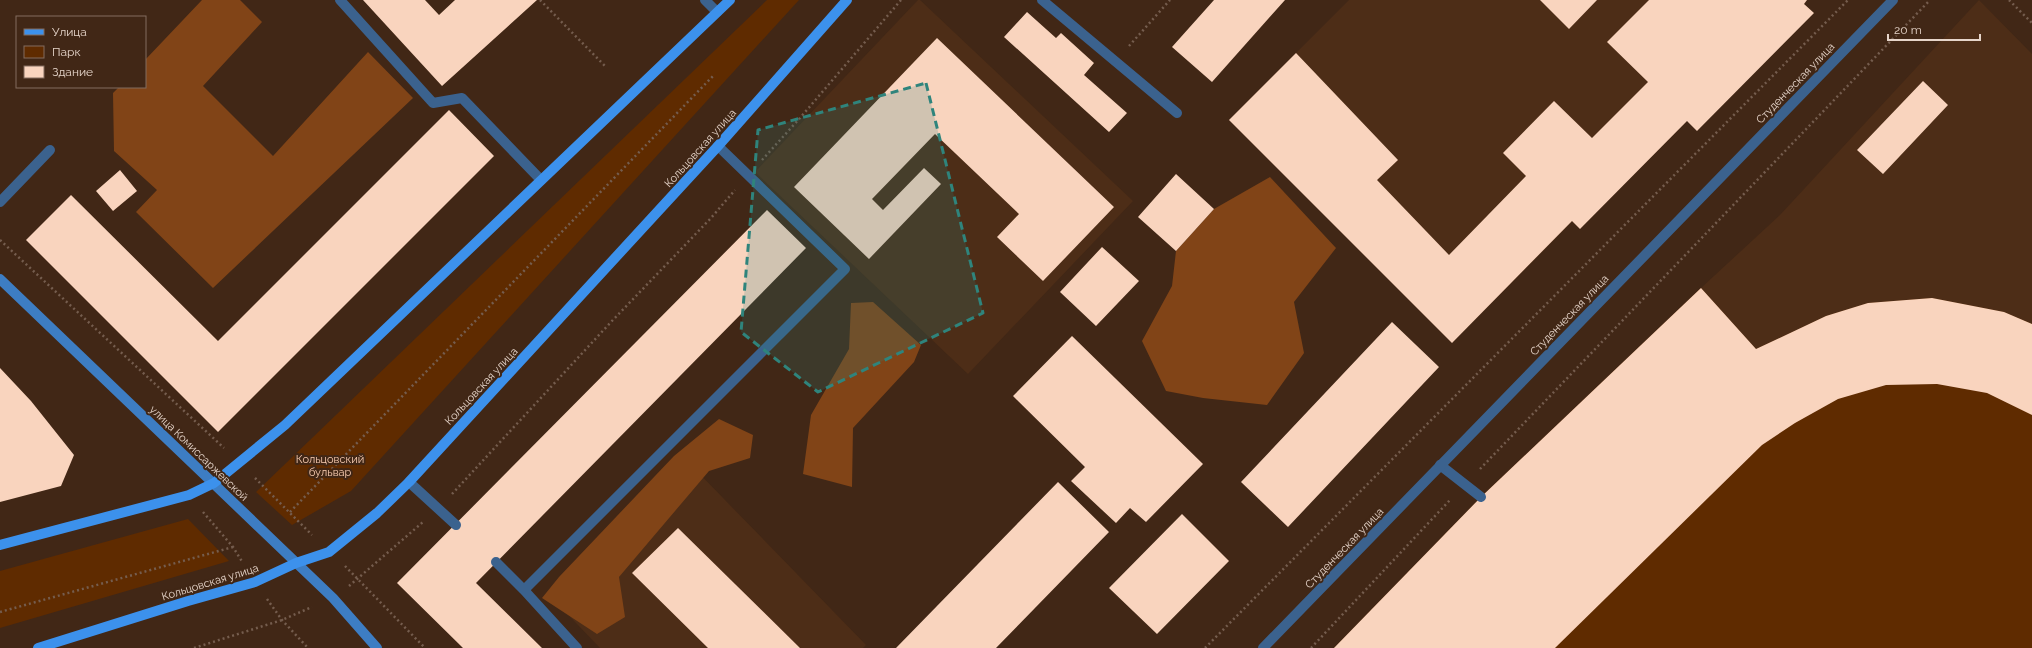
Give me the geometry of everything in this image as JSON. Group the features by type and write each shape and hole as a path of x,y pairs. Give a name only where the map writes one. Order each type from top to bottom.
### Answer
{"main road":[{"path":"0,545 189,495 214,483 285,426 730,0"},
{"name":"Кольцовская улица","path":"38,648 255,582 296,563 329,552 377,514 409,482 718,146 847,0"}],"street":[{"path":"340,0 433,103 462,98 541,180"},
{"path":"705,0 717,12"},
{"path":"1042,0 1177,113"},
{"name":"Студенческая улица","path":"1264,648 1893,0"},
{"path":"524,590 845,269 718,146"},
{"path":"0,202 50,150"},
{"name":"улица Комиссаржевской","path":"0,279 333,598 377,648"},
{"path":"1440,465 1481,497"},
{"path":"409,482 456,525"},
{"path":"496,562 577,648"}],"path":[{"path":"540,0 605,66"},
{"path":"194,648 282,620 333,598 358,579 438,509 611,322 711,218 748,174 800,118 901,0"},
{"path":"1116,62 1170,0"},
{"path":"1205,648 1848,0"},
{"path":"1311,648 1464,485 1930,0"},
{"path":"2009,0 2032,23"},
{"path":"290,512 714,75"},
{"path":"0,240 239,462 358,579 425,648"},
{"path":"189,495 233,547 255,582 282,620 308,648"},
{"path":"0,612 233,547"}],"highlighted area":[{"path":"926,83 983,313 818,392 741,332 758,130"}],"shaded area":[{"path":"202,0 240,0 262,22 203,86 273,156 368,52 413,98 213,288 136,212 157,190 114,151 113,93 118,88 146,88 146,59"},
{"path":"918,0 920,0 1133,201 968,374 755,172"},
{"path":"1349,0 1807,0 1804,4 1814,13 1687,121 1580,229 1572,222 1452,343 1229,120"},
{"path":"1979,0 2032,54 2032,324 1826,316 1756,349 1701,288 1780,215"},
{"path":"1270,177 1336,248 1294,302 1304,353 1267,405 1203,398 1166,391 1142,341 1172,286 1176,251 1214,209"},
{"path":"873,302 921,345 914,362 853,428 852,487 803,474 811,415 849,349 851,303"},
{"path":"719,419 753,435 750,458 709,471 619,577 625,617 597,634 542,598 559,577 674,456"},
{"path":"690,464 866,645 863,648 600,648 552,598"}],"green space":[{"name":"Кольцовский бульвар","path":"767,0 799,0 351,491 292,525 256,492"},
{"path":"1701,288 1756,349 1826,316 1868,303 1932,298 2004,312 2032,324 2032,648 1334,648 1481,497"},
{"path":"188,519 229,561 0,628 0,571"}],"building":[{"path":"363,0 425,0 439,15 455,0 537,0 442,86"},
{"path":"1214,0 1285,0 1212,82 1172,47"},
{"path":"1540,0 1597,0 1569,29"},
{"path":"1649,0 1807,0 1804,4 1814,13 1697,131 1687,121 1580,229 1572,221 1452,343 1229,120 1296,53 1398,160 1377,180 1449,255 1526,176 1503,153 1554,101 1592,138 1648,82 1607,42"},
{"path":"1027,12 1056,38 1061,33 1094,63 1084,75 1127,113 1109,132 1004,37"},
{"path":"937,38 1114,207 1043,281 997,237 1019,214 935,134 872,199 883,210 924,168 941,184 869,259 794,187"},
{"path":"1923,81 1948,105 1883,174 1857,150"},
{"path":"449,110 494,156 218,432 26,240 71,195 218,341"},
{"path":"120,170 137,191 113,211 96,191"},
{"path":"1176,174 1214,209 1176,251 1138,217"},
{"path":"767,210 806,248 476,583 542,648 463,648 397,583"},
{"path":"1102,247 1139,281 1096,326 1060,292"},
{"path":"1701,288 1756,349 1826,316 1868,303 1932,298 2004,312 2032,324 2032,415 1987,393 1937,384 1886,385 1838,399 1795,423 1762,445 1555,648 1334,648 1481,497"},
{"path":"1392,322 1439,367 1288,527 1241,482"},
{"path":"1072,336 1203,464 1146,522 1130,508 1116,523 1071,481 1085,467 1013,396"},
{"path":"0,368 31,401 74,455 61,486 0,502"},
{"path":"1058,482 1109,532 996,648 896,648"},
{"path":"1182,514 1229,561 1157,634 1109,588"},
{"path":"678,528 800,648 708,648 632,573"}]}
